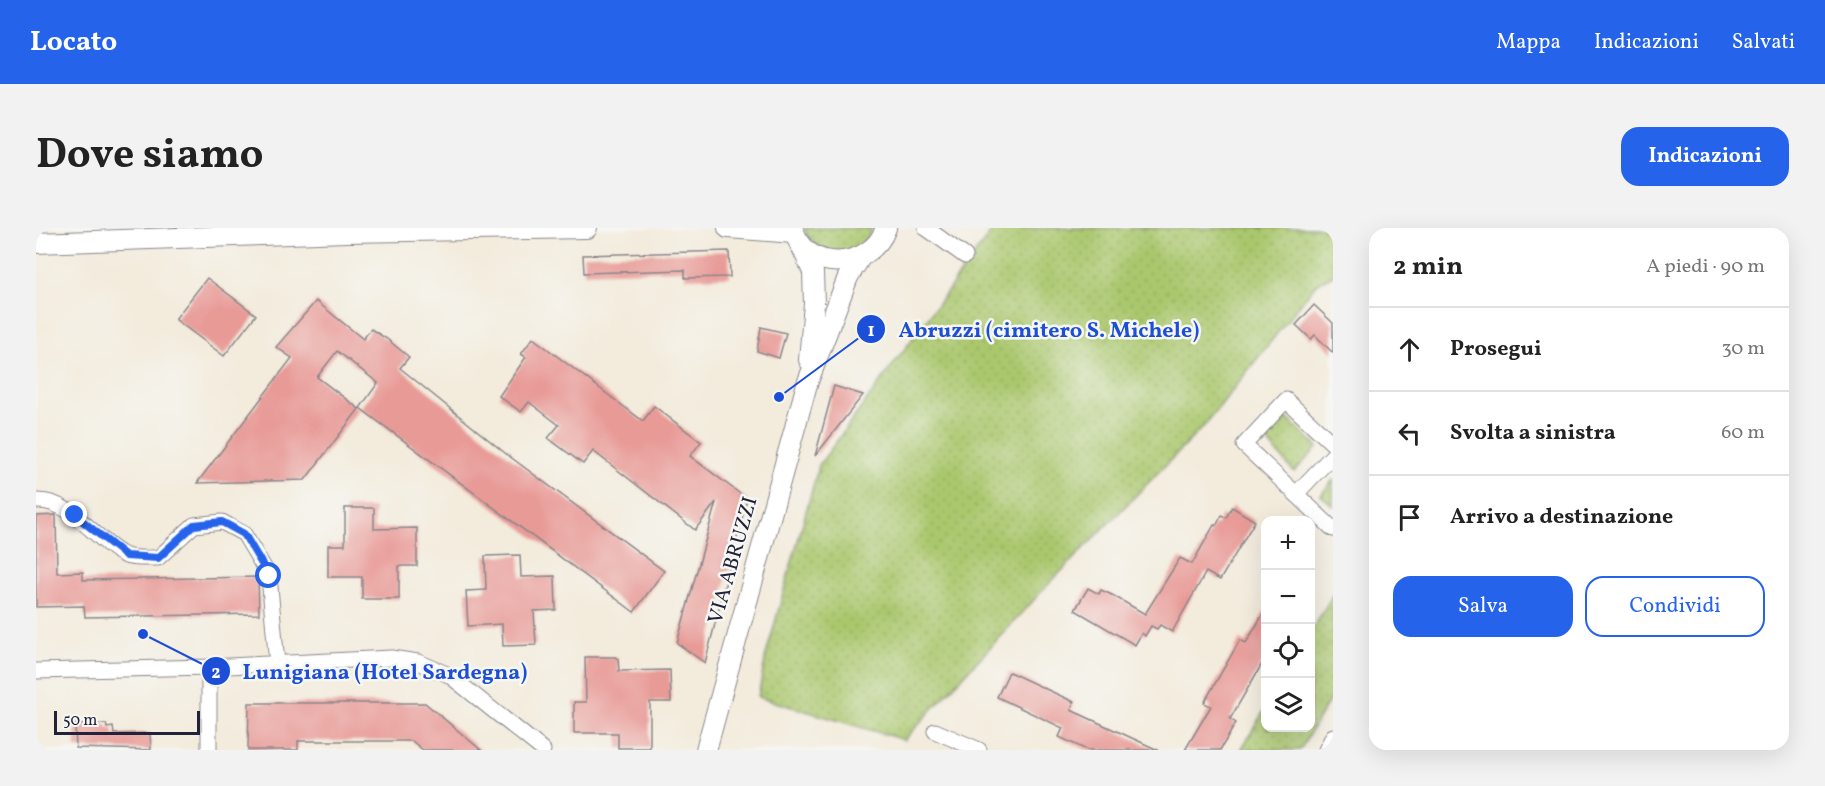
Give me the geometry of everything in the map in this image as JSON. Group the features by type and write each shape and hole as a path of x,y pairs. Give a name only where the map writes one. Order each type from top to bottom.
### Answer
{"street":[{"path":"36,243 82,235 587,228"},
{"path":"728,228 796,235 812,254 827,261 843,262 860,258"},
{"name":"VIA ABRUZZI","path":"706,750 807,384 848,277 860,258 873,250 886,228"},
{"path":"926,228 965,256"},
{"name":"VIA ABRUZZI","path":"796,235 813,272 814,304 807,384"},
{"path":"1333,444 1286,400 1244,445 1333,529"},
{"path":"1296,494 1333,455"},
{"path":"36,501 47,500 75,515 126,556 158,558 194,525 222,522 244,534 269,576 277,664"},
{"path":"36,670 209,667 391,658 418,662 449,675 543,750"},
{"path":"209,667 209,750"},
{"path":"935,730 979,750"},
{"path":"1326,750 1333,736"}],"green space":[{"path":"804,228 872,228 867,239 859,247 838,252 828,251 818,246"},
{"path":"994,228 1333,228 1333,275 1316,284 1205,425 1045,588 904,740 758,697 766,655 819,465"},
{"path":"1287,418 1318,447 1294,472 1266,440"},
{"path":"1333,480 1333,506 1321,495"},
{"path":"1333,594 1333,694 1315,725 1315,678 1315,625"},
{"path":"1261,716 1261,732 1311,732 1300,750 1241,750"}],"building":[{"path":"729,251 730,277 685,278 685,270 584,273 583,255"},
{"path":"207,278 256,315 224,356 175,319"},
{"path":"316,301 363,339 371,329 387,339 409,357 400,368 505,453 664,571 634,612 360,408 378,383 337,351 317,377 359,409 305,480 197,483 292,358 276,347"},
{"path":"1314,305 1333,323 1333,353 1315,335 1311,339 1296,325"},
{"path":"761,327 786,333 779,358 757,351"},
{"path":"533,338 643,421 654,406 701,442 690,456 747,499 705,663 677,643 716,502 695,530 593,451 583,464 548,438 559,425 529,402 521,412 499,396 526,357 521,354"},
{"path":"834,386 863,395 815,456"},
{"path":"1232,507 1255,521 1220,580 1206,572 1172,632 1160,625 1157,629 1151,626 1145,636 1142,633 1135,645 1075,610 1088,588 1099,594 1101,590 1112,595 1145,614 1180,558 1192,564 1214,525 1216,526 1222,515 1226,518"},
{"path":"345,508 374,508 374,529 417,528 417,566 399,566 399,599 362,599 362,577 328,577 328,545 345,545"},
{"path":"56,515 57,573 83,572 83,580 258,577 259,614 85,617 84,606 36,607 36,516"},
{"path":"520,555 521,577 555,576 556,610 534,611 536,645 503,646 502,624 468,626 466,591 486,590 485,556"},
{"path":"1261,618 1261,666 1230,719 1236,723 1220,750 1185,750 1211,706 1204,703 1240,640 1246,643"},
{"path":"585,657 615,657 618,659 619,671 670,670 671,702 650,702 650,748 618,748 618,733 574,733 574,702 586,702"},
{"path":"1009,672 1074,702 1071,710 1158,750 1087,750 1059,737 1063,728 997,697"},
{"path":"249,703 425,703 481,750 423,750 412,741 298,741 298,750 248,750"},
{"path":"106,724 107,728 113,727 114,734 150,733 151,750 76,748 75,725"}],"place":[{"name":"Abruzzi (cimitero S. Michele)","path":"779,397"},
{"name":"Lunigiana (Hotel Sardegna)","path":"143,634"}],"route":[{"path":"75,515 126,556 158,558 194,525 222,522 244,534 269,576"}]}
